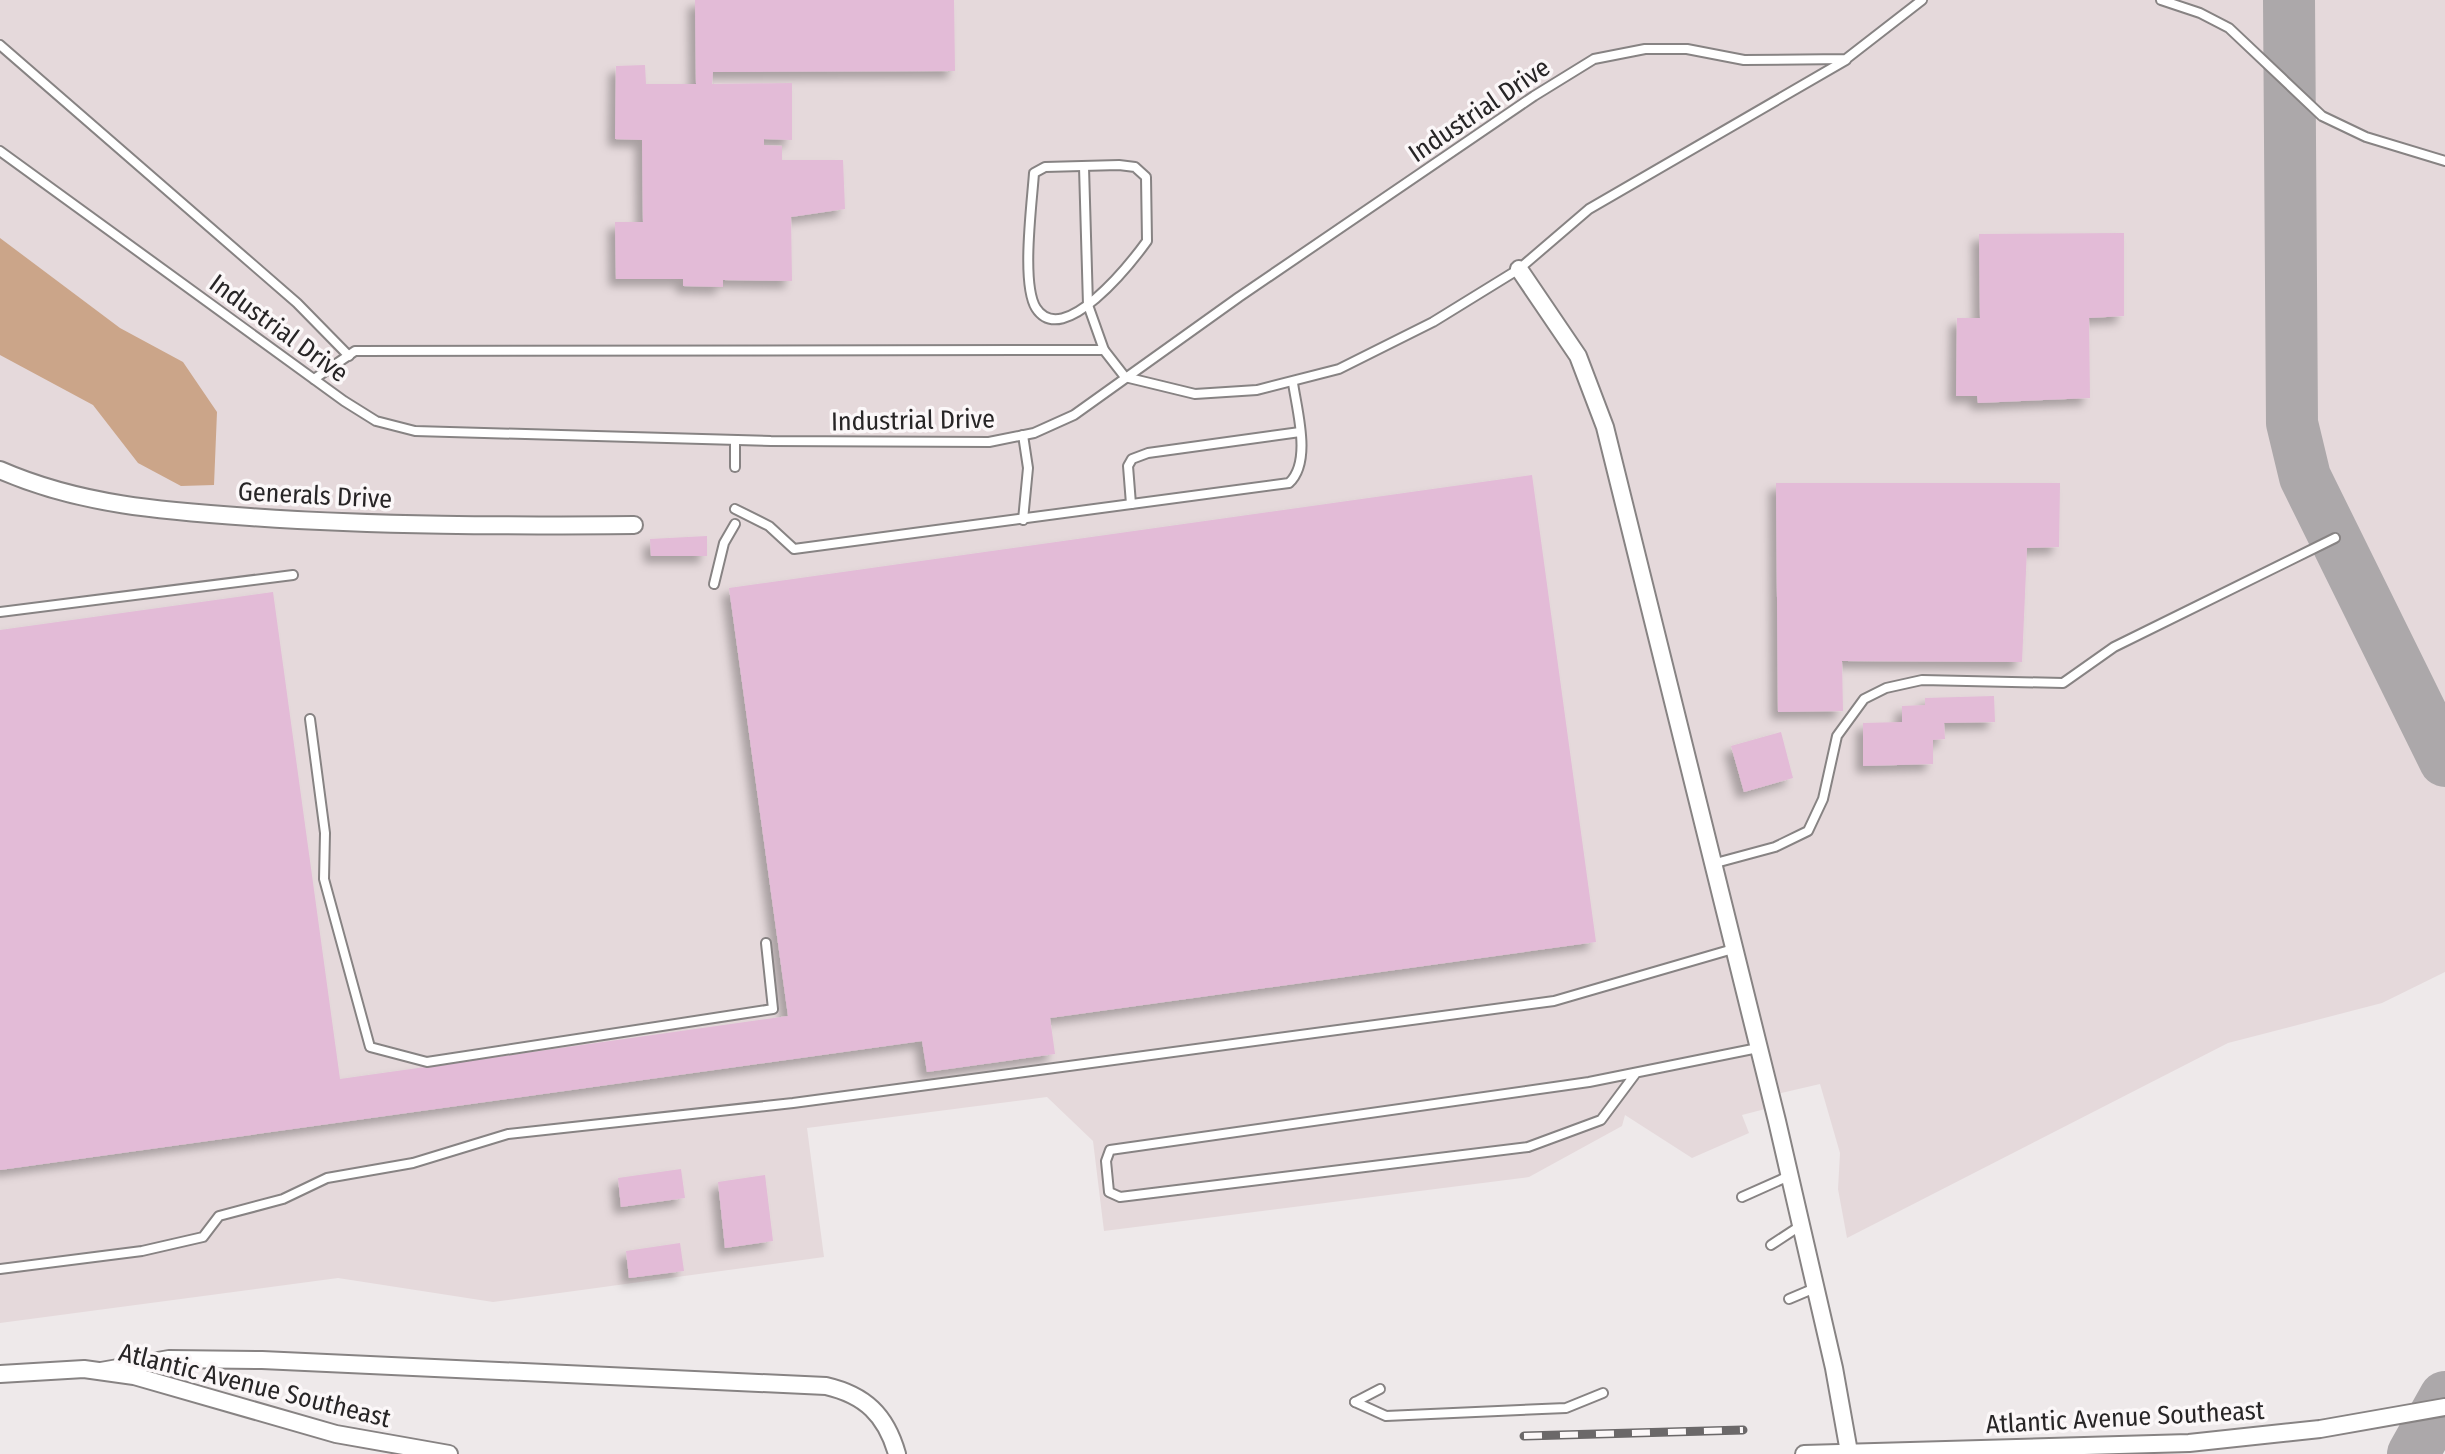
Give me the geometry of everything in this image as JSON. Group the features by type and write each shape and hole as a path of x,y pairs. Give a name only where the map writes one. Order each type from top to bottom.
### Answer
{"street":[{"path":"1519,269 1578,356 1598,403 1790,1175 1849,1452"},
{"name":"Generals Drive","path":"0,470 36,486 97,503 176,511 317,522 634,525"},
{"path":"101,1371 169,1359 262,1360 826,1386 851,1391 865,1402 884,1421 897,1454"},
{"name":"Atlantic Avenue Southeast","path":"0,1374 101,1371 165,1382 336,1434 449,1454"},
{"name":"Atlantic Avenue Southeast","path":"1804,1454 2189,1443 2320,1429 2445,1407"}],"lane":[{"path":"1084,167 1088,305 1104,350 1125,377 1195,394 1257,390 1293,383 1379,351 1519,269 1589,209 1846,59 1922,0"},
{"path":"2161,0 2200,13 2229,28 2322,116 2342,127 2445,161"},
{"path":"0,45 297,303 349,356"},
{"name":"Industrial Drive","path":"0,151 376,421 415,431 735,440 989,442 1023,435 1074,415 1534,96 1594,59 1645,49 1687,49 1744,60 1846,59"},
{"path":"1045,167 1084,167 1135,167 1146,177 1147,241 1088,305 1062,320 1047,319 1035,307 1030,280 1034,173 1045,167"},
{"path":"314,379 355,351 1104,350"},
{"path":"735,509 769,526 794,549 1289,483 1298,468 1300,432 1293,383"},
{"path":"1131,504 1128,466 1132,459 1148,453 1300,432"},
{"path":"1023,435 1028,468 1023,520"},
{"path":"735,440 735,467"},
{"path":"714,584 724,543 735,524"},
{"path":"1711,864 1775,847 1808,831 1823,799 1837,736 1864,699 1886,688 1922,680 2063,683 2114,647 2335,538"},
{"path":"0,612 293,575"},
{"path":"310,719 325,833 324,879 370,1047 427,1062 773,1009 766,943"},
{"path":"0,1269 142,1251 203,1237 219,1216 283,1199 327,1178 413,1163 508,1134 793,1103 1554,1001 1733,949"},
{"path":"1636,1073 1601,1120 1528,1147 1120,1197 1109,1192 1106,1161 1110,1150 1636,1073 1758,1048"},
{"path":"1742,1197 1790,1175"},
{"path":"1771,1245 1801,1226"},
{"path":"1789,1299 1815,1288"},
{"path":"1380,1389 1355,1402 1386,1416 1566,1408 1603,1393"}],"shaded area":[{"path":"0,0 2445,0 2445,972 2382,1003 2228,1043 1847,1238 1838,1189 1840,1153 1820,1084 1768,1096 1769,1108 1742,1115 1749,1133 1692,1158 1625,1115 1622,1126 1529,1177 1104,1231 1093,1141 1047,1097 807,1128 824,1257 493,1302 338,1278 0,1323"},
{"path":"0,238 120,328 183,362 217,412 214,485 181,486 138,463 93,405 0,355"}],"building":[{"path":"695,0 954,0 955,71 713,72 712,84 792,83 792,140 764,139 764,145 782,146 782,160 843,160 845,209 791,217 792,281 723,280 723,287 683,286 683,279 616,279 615,222 643,222 642,140 615,139 616,66 645,65 646,84 696,84"},
{"path":"2124,233 2124,316 2089,318 2090,398 1978,403 1977,396 1956,396 1957,318 1980,318 1979,234"},
{"path":"1532,475 1596,942 1050,1018 1055,1054 927,1072 922,1041 0,1170 0,630 273,592 340,1079 788,1016 729,588"},
{"path":"1776,483 2060,483 2059,547 2027,548 2022,662 1842,661 1843,711 1778,712"},
{"path":"707,536 707,556 651,556 650,539"},
{"path":"1994,696 1995,722 1944,723 1945,739 1933,740 1933,764 1863,766 1863,723 1902,722 1902,706 1925,705 1925,698"},
{"path":"1781,732 1793,778 1744,792 1731,746"},
{"path":"681,1169 685,1198 621,1207 618,1178"},
{"path":"765,1175 773,1241 725,1248 718,1182"},
{"path":"680,1243 684,1271 629,1278 626,1251"}],"taxiway":[{"path":"2289,0 2292,423 2305,477 2445,761"},
{"path":"2413,1454 2445,1397"}],"railway":[{"path":"1524,1436 1743,1430"}]}
